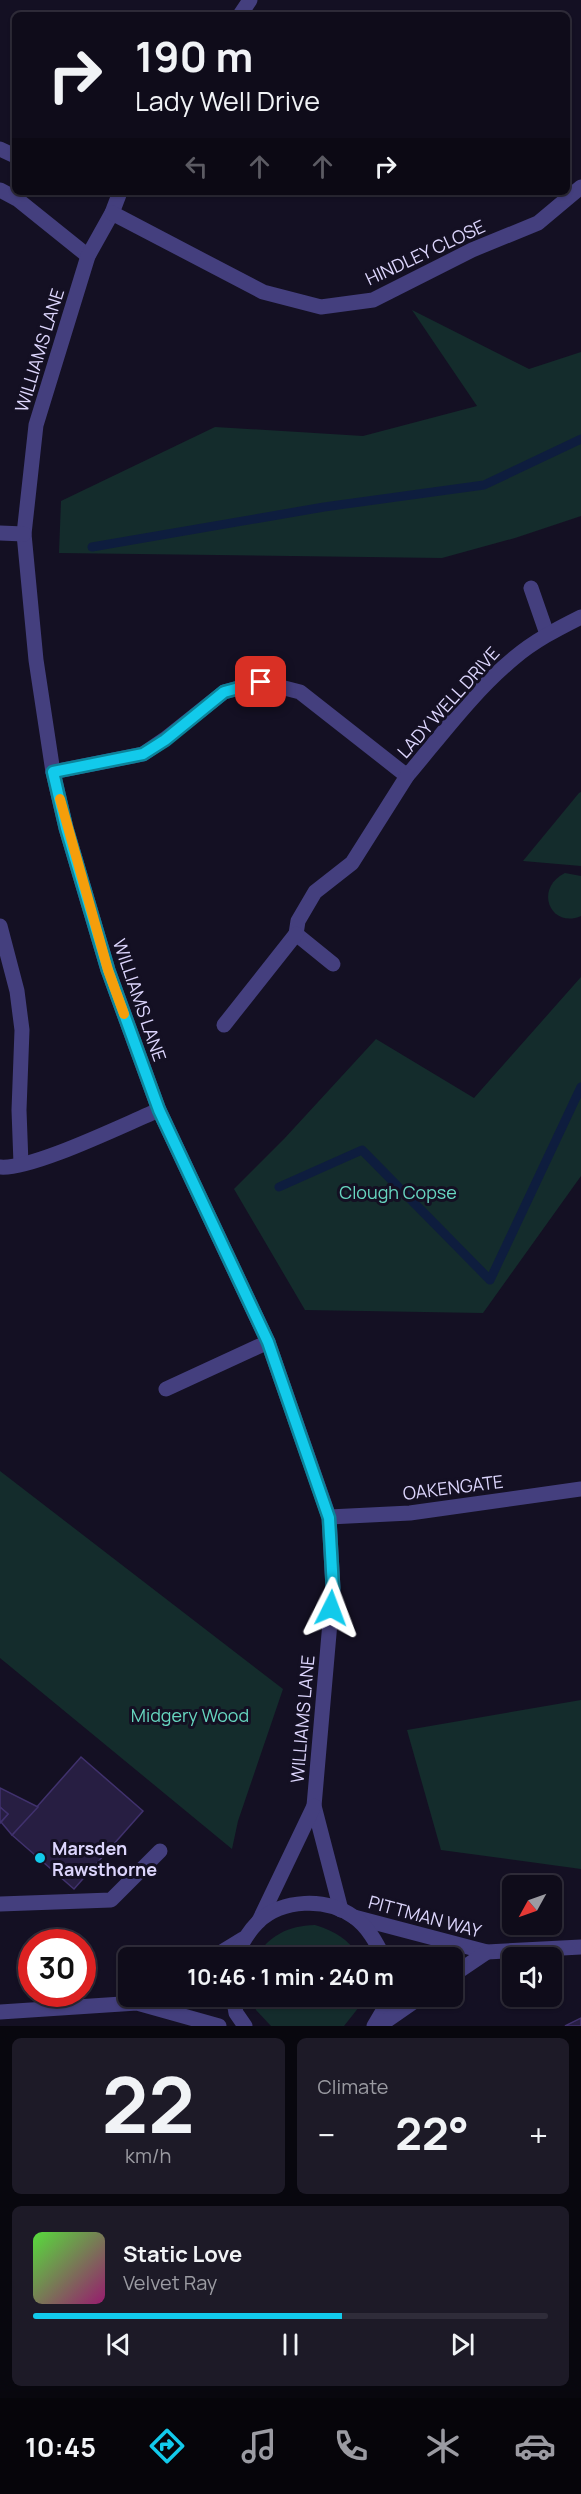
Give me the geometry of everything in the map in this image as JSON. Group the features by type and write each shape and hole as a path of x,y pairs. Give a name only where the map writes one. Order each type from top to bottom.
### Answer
{"street":[{"name":"HINDLEY CLOSE","path":"112,213 263,292 321,307 373,300 472,250 538,223 581,187"},
{"path":"0,190 17,199 88,256"},
{"name":"WILLIAMS LANE","path":"119,195 112,213 88,256 36,425 24,534 36,660 53,772 66,828 108,970 159,1110 268,1342 329,1518 333,1588 314,1806 259,1921"},
{"path":"0,533 24,534"},
{"path":"531,588 547,634"},
{"name":"LADY WELL DRIVE","path":"224,1025 296,934 298,921 315,892 352,863 407,776 470,701 513,659 547,634 581,617"},
{"name":"LADY WELL DRIVE","path":"53,772 143,754 165,740 224,692 261,682 300,692 407,776"},
{"path":"0,926 17,992 22,1030 19,1110 21,1164"},
{"path":"296,934 333,964"},
{"path":"0,1167 8,1168 41,1159 159,1110"},
{"path":"166,1389 268,1342"},
{"name":"OAKENGATE","path":"329,1518 410,1513 581,1489"},
{"name":"WILLIAMS LANE","path":"314,1806 348,1913"},
{"path":"0,1904 111,1900 160,1851"},
{"name":"PITTMAN WAY","path":"259,1921 277,1910 298,1904 320,1904 487,1952 581,1947"},
{"path":"348,1913 372,1935 378,1947"},
{"path":"230,1947 243,1939 259,1921"},
{"path":"240,1947 243,1939"},
{"name":"PITTMAN WAY","path":"463,1968 487,1952"},
{"path":"0,2012 118,2002"},
{"path":"163,2007 219,2026"},
{"path":"235,2007 245,2026"},
{"path":"374,2026 384,2007"},
{"path":"379,2026 406,2007"}],"green space":[{"path":"412,310 529,369 581,352 581,516 515,538 442,558 59,553 61,501 215,427 363,436 477,406"},
{"path":"581,792 581,866 523,861 579,793"},
{"path":"565,873 581,876 581,916 570,919 554,912 548,897 555,880"},
{"name":"Clough Copse","path":"581,977 581,1176 483,1313 305,1310 234,1189 284,1139 376,1039 474,1098"},
{"name":"Midgery Wood","path":"0,1471 283,1689 238,1821 232,1849 0,1658"},
{"path":"581,1700 581,1869 441,1850 407,1730"},
{"path":"315,1925 328,1930 340,1936 352,1947 264,1947 280,1933"},
{"path":"255,2007 359,2007 344,2026 271,2026"}],"building":[{"path":"81,1757 143,1811 74,1889 12,1835"},
{"path":"0,1788 38,1807 12,1835 1,1822 8,1814 0,1807"},
{"path":"0,1807 8,1814 0,1823"},
{"path":"581,2018 581,2026 565,2026"}],"waterway":[{"path":"92,547 324,507 484,485 581,439"},
{"path":"279,1187 362,1150 490,1280 581,1087"}],"slow traffic":[{"path":"60,799 66,828 108,970 124,1014"}],"place":[{"name":"Marsden Rawsthorne","path":"40,1858"}],"route":[{"path":"261,682 224,692 165,740 143,754 53,772 66,828 108,970 159,1110 268,1342 329,1518 333,1588 331,1608"}]}
